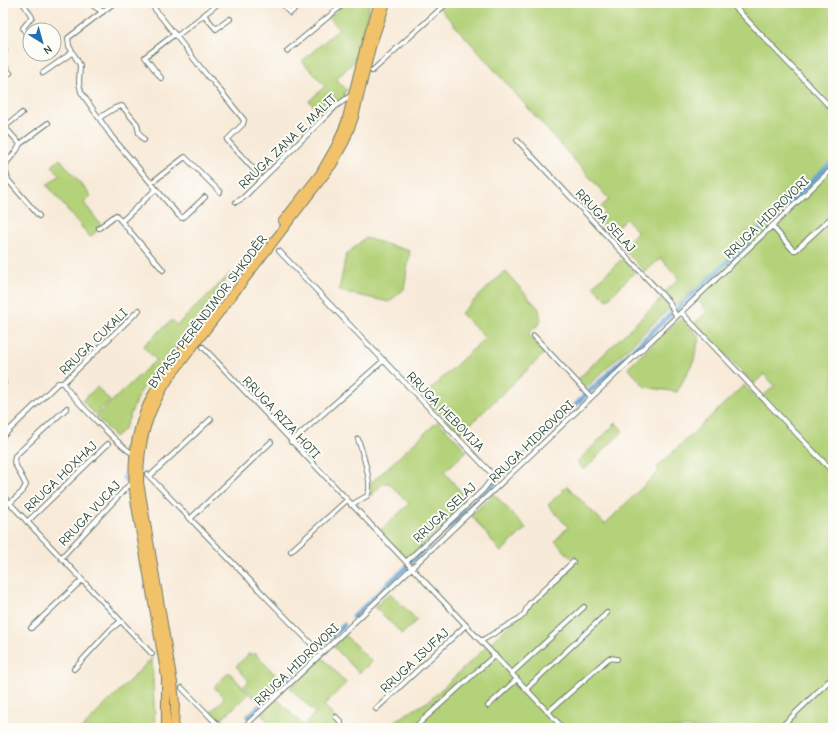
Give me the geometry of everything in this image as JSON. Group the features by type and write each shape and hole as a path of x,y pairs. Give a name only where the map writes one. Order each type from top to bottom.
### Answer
{"highway":[{"name":"BYPASS PERËNDIMOR SHKODËR","path":"166,728 166,677 133,484 134,454 137,433 145,410 158,384 320,174 337,144 354,96 366,43 379,3"},
{"name":"BYPASS PERËNDIMOR SHKODËR","path":"174,728 175,703 173,683 138,482 139,454 144,429 158,396 170,377 332,165 345,141 354,117 371,46 386,3"}],"street":[{"path":"23,3 32,17 27,22"},
{"path":"89,3 103,12"},
{"path":"114,3 68,38 69,46 80,65 80,88 112,137 151,183 155,190 179,216 182,218 205,197"},
{"path":"150,3 244,120 243,124 227,140 258,174"},
{"path":"161,78 145,57 219,3"},
{"path":"282,3 290,12 302,3"},
{"path":"287,51 345,3"},
{"path":"372,72 446,3"},
{"path":"731,3 833,110"},
{"path":"204,14 216,29 230,19"},
{"path":"3,45 5,51 3,56"},
{"path":"43,73 73,52"},
{"path":"3,64 10,73"},
{"name":"RRUGA ZANA E MALIT","path":"236,202 243,198 336,106 348,97 354,96"},
{"path":"99,118 115,108 122,106 137,124 139,133 144,140"},
{"path":"20,144 4,126 22,114"},
{"path":"39,216 8,180 6,173 7,162 20,144 48,123"},
{"name":"RRUGA SELAJ","path":"517,140 669,302 676,316"},
{"name":"RRUGA ZANA E MALIT","path":"151,183 185,156 220,192"},
{"name":"RRUGA HIDROVORI","path":"243,728 833,168"},
{"path":"122,222 155,190"},
{"path":"99,228 116,216 163,270"},
{"path":"772,226 793,250 796,250 833,216"},
{"name":"RRUGA HEBOVIJA","path":"279,251 494,476"},
{"name":"RRUGA CUKALI","path":"134,454 128,452 113,438 63,382 140,310"},
{"path":"681,312 833,472"},
{"path":"534,336 591,397"},
{"name":"RRUGA RIZA HOTI","path":"203,347 291,442 412,568"},
{"path":"291,442 384,360"},
{"path":"3,436 58,383 63,382"},
{"path":"10,503 22,492 26,485 14,462 15,456 67,408"},
{"path":"211,419 149,475 321,654"},
{"path":"351,504 367,496 369,489 365,463 358,439"},
{"path":"191,518 271,442"},
{"name":"RRUGA HOXHAJ","path":"27,522 108,444"},
{"name":"RRUGA SELAJ","path":"406,562 483,490 494,476"},
{"name":"RRUGA VUCAJ","path":"61,558 127,487 133,484"},
{"path":"3,496 152,654"},
{"path":"291,551 347,500"},
{"path":"481,641 520,618 524,614 529,604 573,562"},
{"name":"RRUGA ISUFAJ","path":"412,568 564,728"},
{"path":"31,628 82,580"},
{"path":"512,673 584,607"},
{"path":"526,689 607,612"},
{"path":"74,669 110,630 121,621"},
{"name":"RRUGA ISUFAJ","path":"376,709 466,625"},
{"path":"414,728 494,655"},
{"path":"548,712 609,658 614,657 617,659"},
{"path":"780,728 833,677"},
{"path":"488,706 517,679"},
{"path":"182,688 221,728"},
{"path":"336,717 341,722 340,728"}],"green space":[{"path":"345,3 370,3 354,62 336,79 347,90 344,93 345,97 324,116 309,101 325,86 302,61 339,29 329,17"},
{"path":"435,3 833,3 833,728 382,728 429,701 578,560 574,555 571,558 555,541 568,527 548,505 567,486 605,524 659,471 657,467 744,385 758,400 775,386 764,374 754,384 695,323 707,311 691,292 677,305 665,292 679,279 661,258 645,272 622,247 638,232 626,219 610,234 600,223 601,215 605,211 601,207 609,199"},
{"path":"60,159 91,196 84,203 101,225 90,237 47,185 60,175 52,166"},
{"path":"365,238 410,251 404,289 389,302 339,291 346,255"},
{"path":"623,258 635,272 607,300 593,286"},
{"path":"505,271 539,309 541,322 528,334 545,353 460,434 423,396 485,338 461,313"},
{"path":"232,272 186,334 150,377 138,396 125,428 115,437 96,416 156,360 143,346 172,320 177,325"},
{"path":"661,299 670,308 586,388 578,379"},
{"path":"681,317 699,337 694,360 677,392 645,387 628,368"},
{"path":"97,387 110,401 95,414 82,401"},
{"path":"438,421 467,451 444,472 469,501 406,560 379,532 409,504 389,483 383,483 371,496 370,484"},
{"path":"616,423 623,431 584,470 577,462"},
{"path":"494,494 526,528 501,552 471,515"},
{"path":"390,593 417,620 402,634 375,607"},
{"path":"345,635 372,662 359,673 334,647"},
{"path":"250,653 252,655 255,653 279,679 280,683 266,697 257,701 244,686 249,681 236,666"},
{"path":"322,657 346,683 324,705 339,723 337,728 307,728 304,725 315,713 290,688"},
{"path":"152,658 155,728 82,728"},
{"path":"229,672 249,694 218,722 209,714 224,698 214,687"},
{"path":"277,699 303,725 300,728 274,728 261,714"}],"waterway":[{"path":"771,220 833,161"},
{"path":"749,240 768,223"},
{"path":"675,311 747,243"},
{"path":"590,391 672,313"},
{"path":"571,410 586,394"},
{"path":"555,426 568,412"},
{"path":"538,442 552,428"},
{"path":"498,479 535,443"},
{"path":"124,477 128,482"},
{"path":"409,564 497,481"},
{"path":"382,589 407,567"},
{"path":"353,617 380,592"},
{"path":"337,632 344,625"},
{"path":"327,641 334,635"},
{"path":"310,657 316,651"},
{"path":"300,668 307,660"},
{"path":"267,699 297,670"},
{"path":"248,717 263,702"}]}
